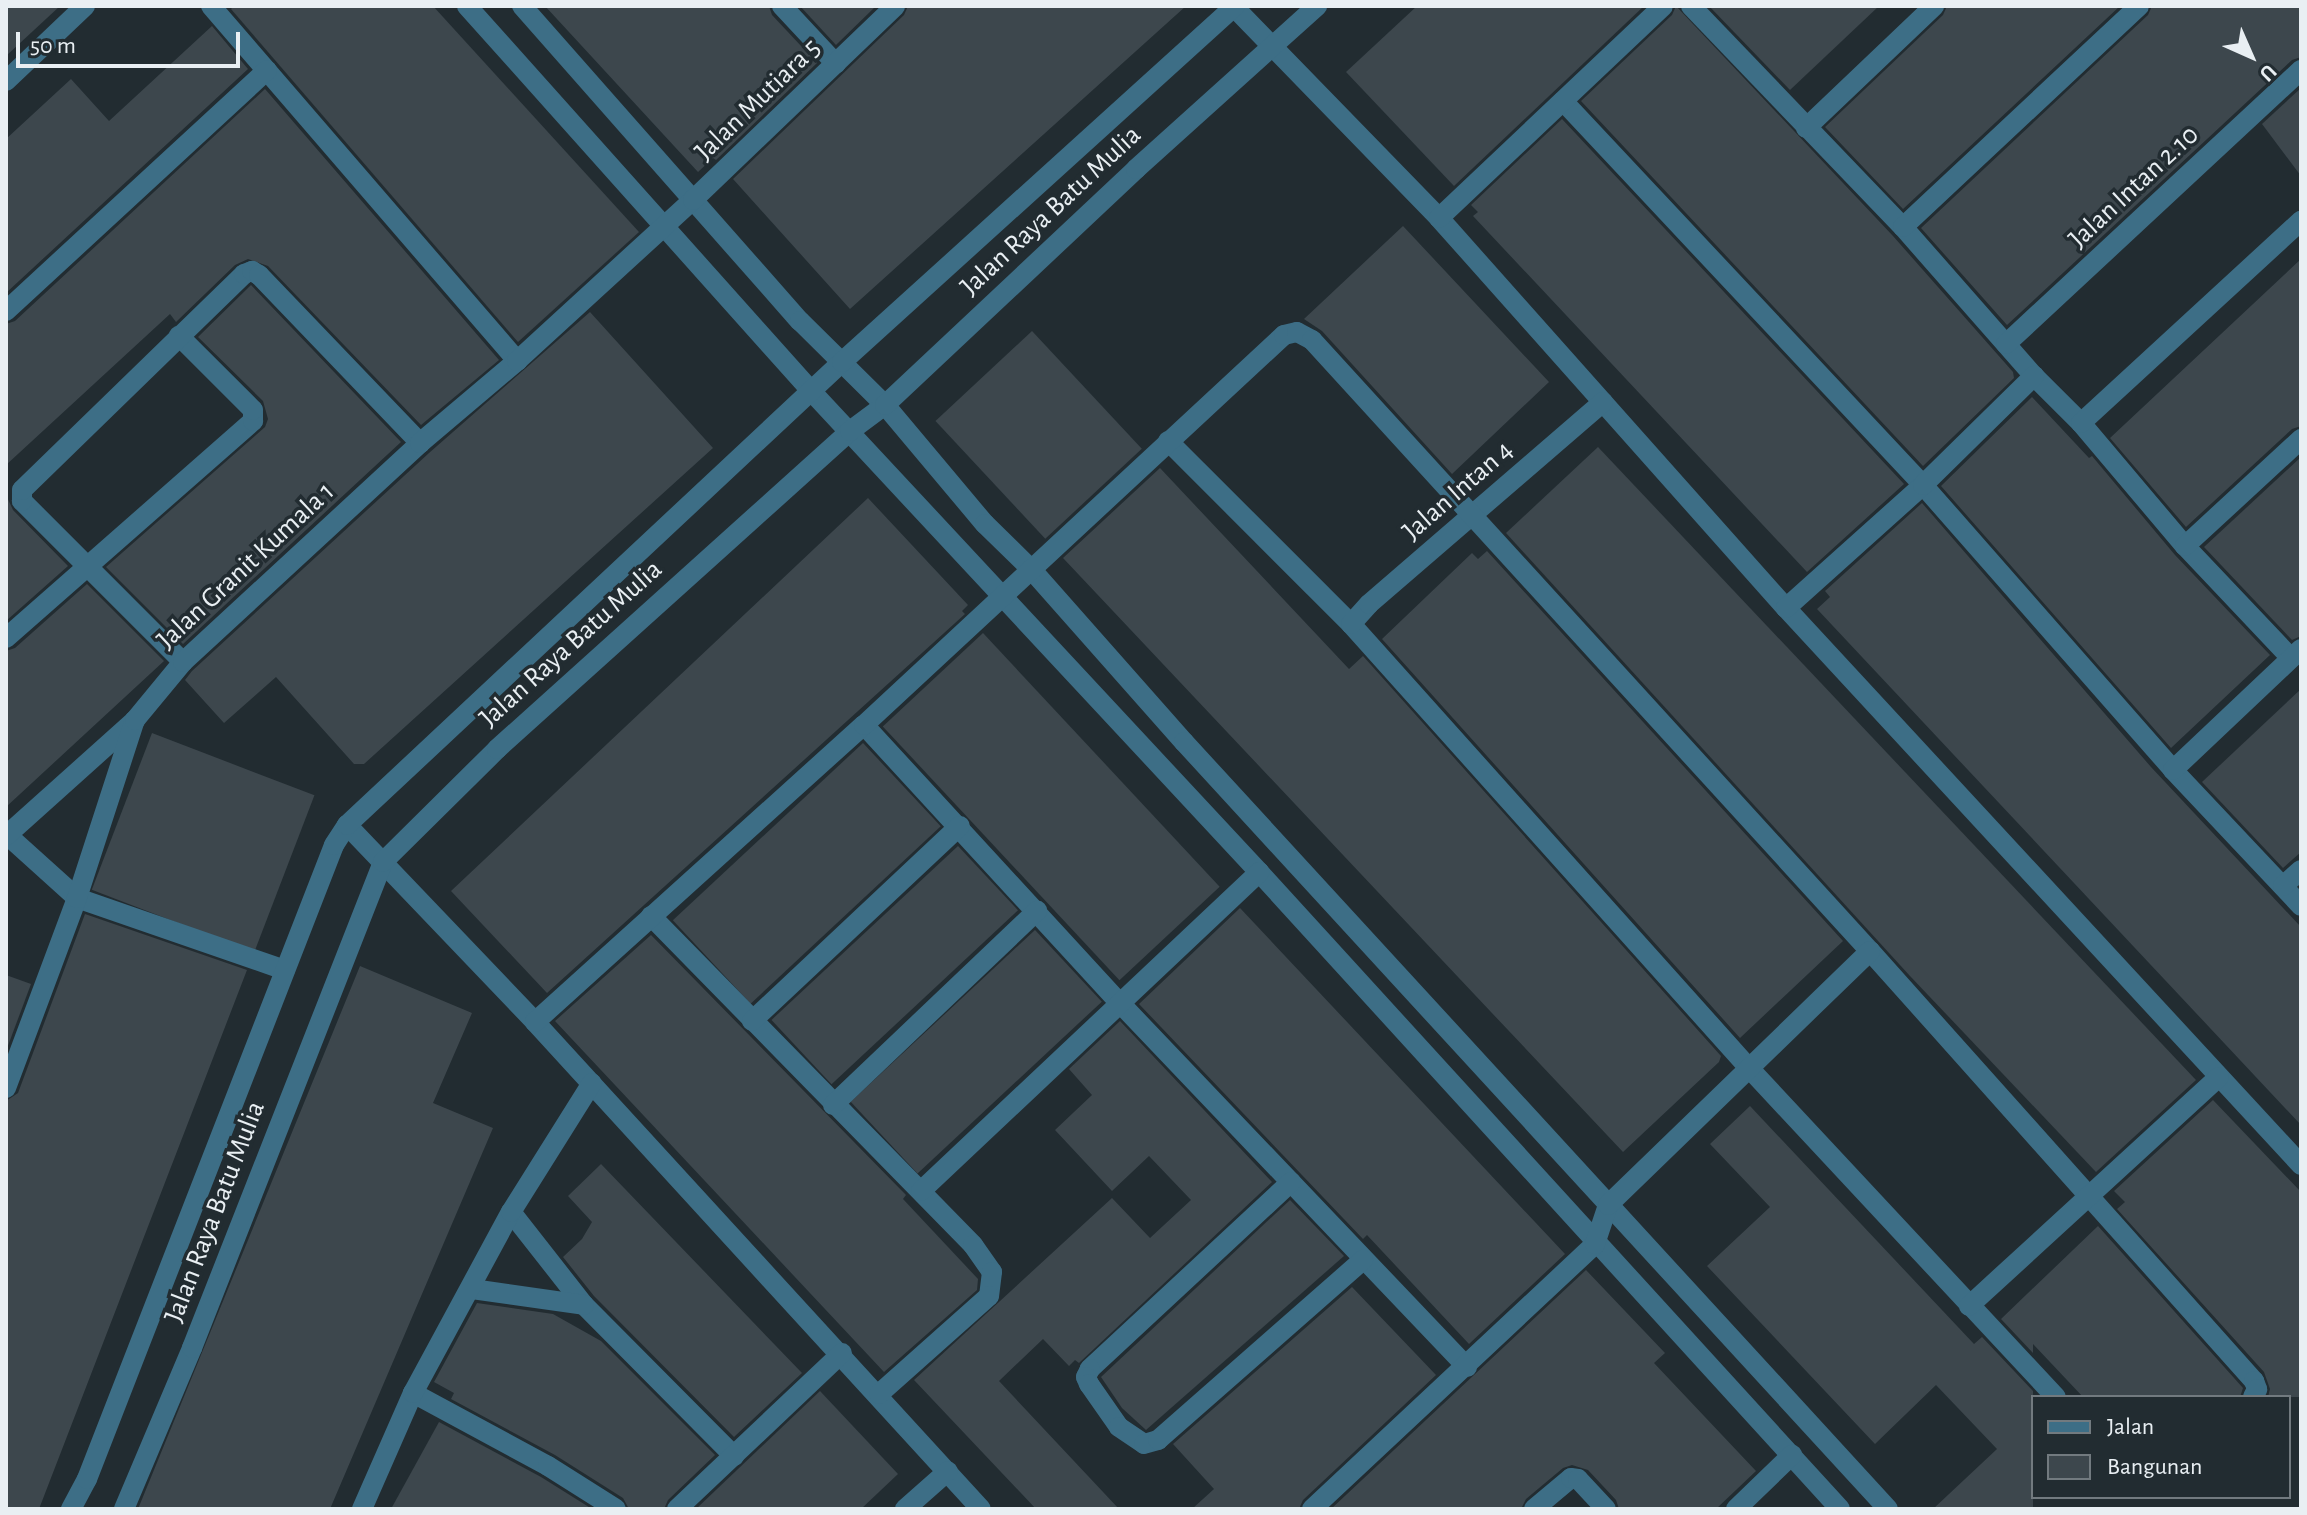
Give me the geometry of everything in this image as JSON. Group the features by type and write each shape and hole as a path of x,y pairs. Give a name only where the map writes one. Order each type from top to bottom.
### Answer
{"street":[{"path":"6,81 85,6"},
{"path":"211,6 517,361"},
{"path":"467,6 813,393 1259,872 1595,1244 1840,1509"},
{"path":"522,6 800,321 885,405 985,524 1031,569 1184,742 1888,1509"},
{"path":"782,6 836,64"},
{"name":"Jalan Mutiara 5","path":"693,200 895,6"},
{"name":"Jalan Raya Batu Mulia","path":"124,1509 192,1348 383,862 497,749 850,431 885,405 1136,169 1317,6"},
{"path":"1439,218 1663,6"},
{"path":"1691,6 1903,227 2034,376 2081,423 2185,546 2296,653 2173,770"},
{"path":"1806,128 1934,6"},
{"path":"1903,227 2139,6"},
{"path":"71,1509 87,1479 334,845 347,825 813,393 842,362 1234,7 1439,218 1786,608 2301,1165"},
{"path":"6,311 267,70"},
{"name":"Jalan Intan 2.10","path":"2006,344 2301,70"},
{"path":"1563,101 1923,485 2173,770 2301,906"},
{"name":"Jalan Granit Kumala 1","path":"6,1088 77,898 135,720 183,662 420,443 517,361 693,200"},
{"path":"2081,423 2301,221"},
{"path":"183,662 22,501 22,490 244,274 252,271 420,443"},
{"path":"535,1022 864,725 1284,335 1297,332 1312,340 1870,951 2254,1381 2257,1389 2254,1395"},
{"path":"6,638 253,421 253,410 179,336"},
{"path":"1786,608 1923,485 2034,376"},
{"name":"Jalan Intan 4","path":"1351,624 1369,604 1603,402"},
{"path":"2185,546 2301,439"},
{"path":"1168,441 1351,624 1749,1068 2054,1395"},
{"path":"135,720 6,835 77,898 285,970"},
{"path":"864,725 1120,1003 1467,1367"},
{"path":"347,825 592,1083 842,1353 981,1509"},
{"path":"752,1021 960,826"},
{"path":"2283,886 2301,870"},
{"path":"921,1191 1259,872"},
{"path":"833,1105 1037,911"},
{"path":"651,916 985,1258 993,1282 989,1296 879,1394"},
{"path":"1312,1509 1595,1244 1608,1205 1870,951"},
{"path":"1969,1306 2219,1077"},
{"path":"362,1509 413,1393 511,1212 592,1083"},
{"path":"1291,1182 1090,1369 1086,1377 1089,1384 1119,1427 1144,1444 1158,1440 1363,1260"},
{"path":"511,1212 584,1305 734,1456"},
{"path":"472,1289 584,1305"},
{"path":"677,1509 842,1353"},
{"path":"413,1393 548,1466 616,1509"},
{"path":"1736,1509 1792,1455"},
{"path":"905,1509 948,1471"},
{"path":"1534,1509 1571,1478 1578,1479 1606,1509"}],"building":[{"path":"6,6 60,6 6,56"},
{"path":"234,6 433,6 639,232 518,342 231,9"},
{"path":"545,6 769,6 772,15 817,63 716,160 713,158 698,172"},
{"path":"800,6 876,6 836,45"},
{"path":"908,6 1186,6 850,309 733,179 904,15"},
{"path":"1417,6 1644,6 1454,186 1346,72"},
{"path":"1676,6 1893,236 2013,372 2014,378 1923,466 1581,101 1672,15"},
{"path":"1709,6 1879,6 1790,90"},
{"path":"1947,6 2120,6 1903,209 1825,127 1943,15"},
{"path":"2152,6 2301,6 2301,57 2292,60 2007,325 1921,228 2148,15"},
{"path":"212,26 248,69 6,293 6,139 71,79 109,121"},
{"path":"2301,88 2301,176 2262,124"},
{"path":"265,89 499,360 421,425 268,266 248,259 235,265 176,322 170,314 6,465 6,324 15,321"},
{"path":"1562,119 1904,484 1807,572 1473,216 1478,212 1471,205"},
{"path":"1403,226 1549,382 1452,474 1322,331 1304,319"},
{"path":"2301,259 2301,426 2292,429 2186,527 2110,438"},
{"path":"251,285 401,442 183,644 106,567 265,427 268,419 263,401 198,337"},
{"path":"590,312 713,448 364,764 354,764 276,677 224,723 185,680 192,671 429,453"},
{"path":"1032,331 1142,449 1045,539 935,421"},
{"path":"2032,397 2089,458 2092,456 2175,555 2270,655 2171,748 1941,486"},
{"path":"1598,447 2196,1080 2096,1172 1910,976 1506,533"},
{"path":"2301,457 2301,636 2292,640 2204,547"},
{"path":"1160,468 1349,669 1363,656 1721,1056 1719,1062 1623,1152 1063,558"},
{"path":"6,495 13,510 68,566 6,621"},
{"path":"868,498 968,605 962,611 965,614 547,993 451,891"},
{"path":"1922,503 2151,767 2301,927 2301,1125 1817,609 1830,597 1825,591"},
{"path":"1487,551 1843,941 1740,1038 1382,639 1472,553 1478,559"},
{"path":"87,584 164,661 6,807 6,651 15,648"},
{"path":"983,633 1220,887 1119,980 883,726"},
{"path":"2301,689 2301,852 2283,868 2202,782"},
{"path":"152,733 314,795 254,952 92,890"},
{"path":"863,743 941,826 751,1004 673,920"},
{"path":"958,846 1018,910 832,1084 772,1020"},
{"path":"1240,908 1565,1254 1469,1344 1367,1235 1363,1239 1139,1004"},
{"path":"85,914 247,970 39,1509 6,1509 6,1101 18,1093"},
{"path":"1035,930 1102,1002 918,1174 851,1102"},
{"path":"651,935 906,1195 903,1199 978,1279 977,1290 884,1372 555,1021"},
{"path":"360,966 472,1013 433,1103 493,1128 330,1509 138,1509"},
{"path":"6,975 31,984 6,1051"},
{"path":"1120,1021 1272,1182 1079,1363 1075,1360 1069,1366 1043,1339 999,1381 1119,1509 1036,1509 914,1380 1112,1198 1150,1238 1191,1200 1149,1156 1112,1191 1055,1130 1092,1095 1069,1069"},
{"path":"2213,1100 2301,1192 2301,1397 2268,1395 2270,1389 2264,1372 2117,1209 2125,1202 2114,1191"},
{"path":"1750,1106 1974,1344 1982,1337 2033,1391 2033,1509 1933,1509 1997,1449 1936,1385 1875,1444 1707,1266 1770,1207 1710,1144"},
{"path":"601,1164 802,1373 734,1437 594,1296 563,1257 582,1239 592,1222 568,1196"},
{"path":"1290,1200 1344,1256 1146,1430 1122,1408 1101,1377"},
{"path":"2098,1226 2243,1388 2241,1395 2081,1395 2033,1344 2033,1353 2001,1319"},
{"path":"1586,1270 1665,1353 1654,1363 1756,1471 1716,1509 1619,1509 1616,1500 1588,1470 1572,1465 1563,1468 1526,1499 1521,1509 1331,1509"},
{"path":"1352,1287 1436,1375 1303,1500 1299,1509 1192,1509 1214,1489 1173,1444"},
{"path":"477,1303 553,1314 601,1341 715,1455 668,1500 664,1509 629,1509 623,1498 555,1455 451,1399 454,1393 434,1382"},
{"path":"820,1391 898,1474 861,1509 696,1509"},
{"path":"439,1422 541,1477 592,1509 391,1509"}]}
